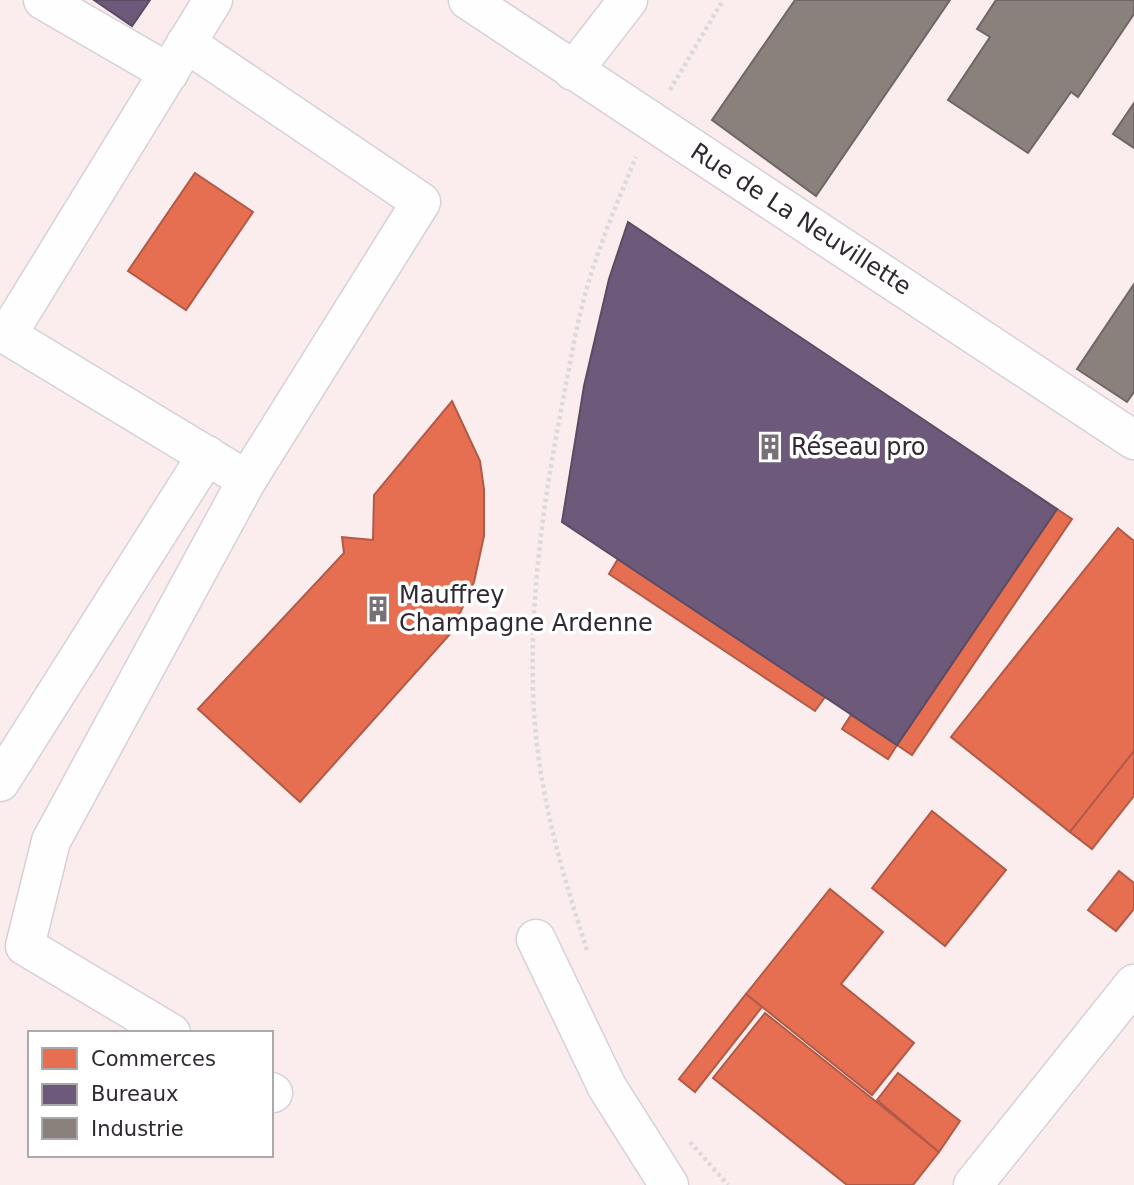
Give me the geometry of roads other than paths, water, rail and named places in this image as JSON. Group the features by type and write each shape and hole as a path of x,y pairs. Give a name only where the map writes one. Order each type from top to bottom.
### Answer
{"street":[{"path":"43,0 178,58 421,202 247,480 51,841 25,946 168,1031"},
{"path":"213,0 4,333 247,480"},
{"name":"Rue de La Neuvillette","path":"468,0 1134,440"},
{"path":"573,71 628,0"},
{"path":"0,782 207,455"},
{"path":"536,939 607,1087 669,1185"},
{"path":"973,1185 1134,984"}],"place":[{"name":"Réseau pro","path":"770,447"},
{"name":"Mauffrey Champagne Ardenne","path":"378,609"}]}
